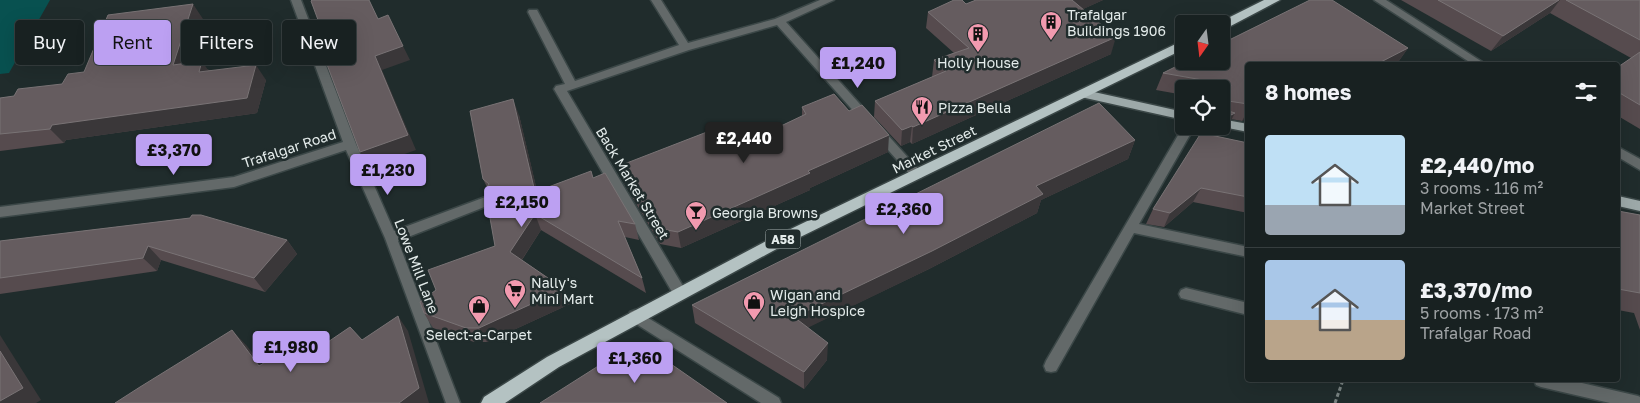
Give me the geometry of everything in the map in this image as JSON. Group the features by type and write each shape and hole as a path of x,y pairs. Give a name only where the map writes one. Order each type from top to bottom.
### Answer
{"highway":[{"path":"1230,22 1274,0"},
{"name":"Market Street","path":"490,403 553,362 635,316 779,241 1085,94 1175,49"}],"main road":[{"path":"1085,94 1175,114"},
{"path":"1230,125 1245,127"},
{"path":"1620,201 1640,206"}],"street":[{"name":"Lowe Mill Lane","path":"296,0 350,144 391,238 453,403"},
{"path":"656,0 685,47"},
{"path":"534,12 572,86 685,47 779,21 829,0"},
{"path":"1379,0 1477,62"},
{"path":"779,21 917,175"},
{"name":"Back Market Street","path":"572,86 560,90 680,293"},
{"path":"1051,366 1184,135"},
{"name":"Trafalgar Road","path":"0,212 234,182 350,144"},
{"path":"1620,152 1640,165"},
{"path":"391,238 488,201"},
{"path":"1131,227 1245,251"},
{"path":"1186,294 1245,308"},
{"path":"635,316 774,403"},
{"path":"1549,382 1638,403"}],"path":[{"path":"1335,403 1342,382"}],"shaded area":[{"path":"0,0 50,0 39,20 15,20 15,62 9,73 0,74"}],"building":[{"path":"369,0 378,19 388,15 403,46 375,56 408,135 360,152 327,65 356,65 356,20 318,20 311,1"},
{"path":"954,0 962,0 966,4 976,0 1072,0 1116,37 913,127 902,130 875,101 946,71 934,60 969,48 928,12"},
{"path":"1310,0 1332,0 1408,48 1381,62 1245,62 1245,104 1230,101 1230,80 1203,80 1163,73 1175,67 1175,70 1230,70 1230,40"},
{"path":"1438,0 1559,0 1503,36"},
{"path":"1566,0 1640,0 1640,40"},
{"path":"193,4 188,20 181,20 181,41 173,65 201,65 199,72 256,65 247,98 52,125 50,129 0,134 0,98 14,96 18,89 62,84 68,74 84,72 94,48 94,65 171,65 171,20 106,20 108,15"},
{"path":"1640,52 1640,105 1620,93 1620,66"},
{"path":"834,94 849,111 862,105 889,135 808,171 810,173 678,232 656,228 619,166 725,125 739,146 806,114 802,107"},
{"path":"513,99 535,192 591,171 593,178 605,173 635,224 618,221 642,278 535,214 510,252 564,289 479,328 466,328 424,313 420,302 436,290 428,270 495,246 485,190 489,184 483,179 470,111"},
{"path":"1099,103 1135,140 1036,186 1043,194 932,251 794,317 828,343 804,372 692,305"},
{"path":"1200,135 1210,135 1245,142 1245,196 1201,188 1170,213 1153,209"},
{"path":"1620,211 1640,215 1640,293 1620,289"},
{"path":"192,215 201,215 287,240 254,278 148,246 143,258 0,278 0,241 190,218"},
{"path":"398,316 419,388 399,403 115,403 232,330 259,366 310,333 322,346 350,327 362,340"},
{"path":"633,348 648,348 727,403 540,403 603,363 608,368"},
{"path":"0,351 23,388 0,401"}],"place":[{"name":"Trafalgar Buildings 1906","path":"1051,41"},
{"name":"Holly House","path":"978,53"},
{"name":"Pizza Bella","path":"922,126"},
{"name":"Georgia Browns","path":"696,231"},
{"name":"Nally's Mini Mart","path":"515,309"},
{"name":"Wigan and Leigh Hospice","path":"754,321"},
{"name":"Select-a-Carpet","path":"479,325"}]}
